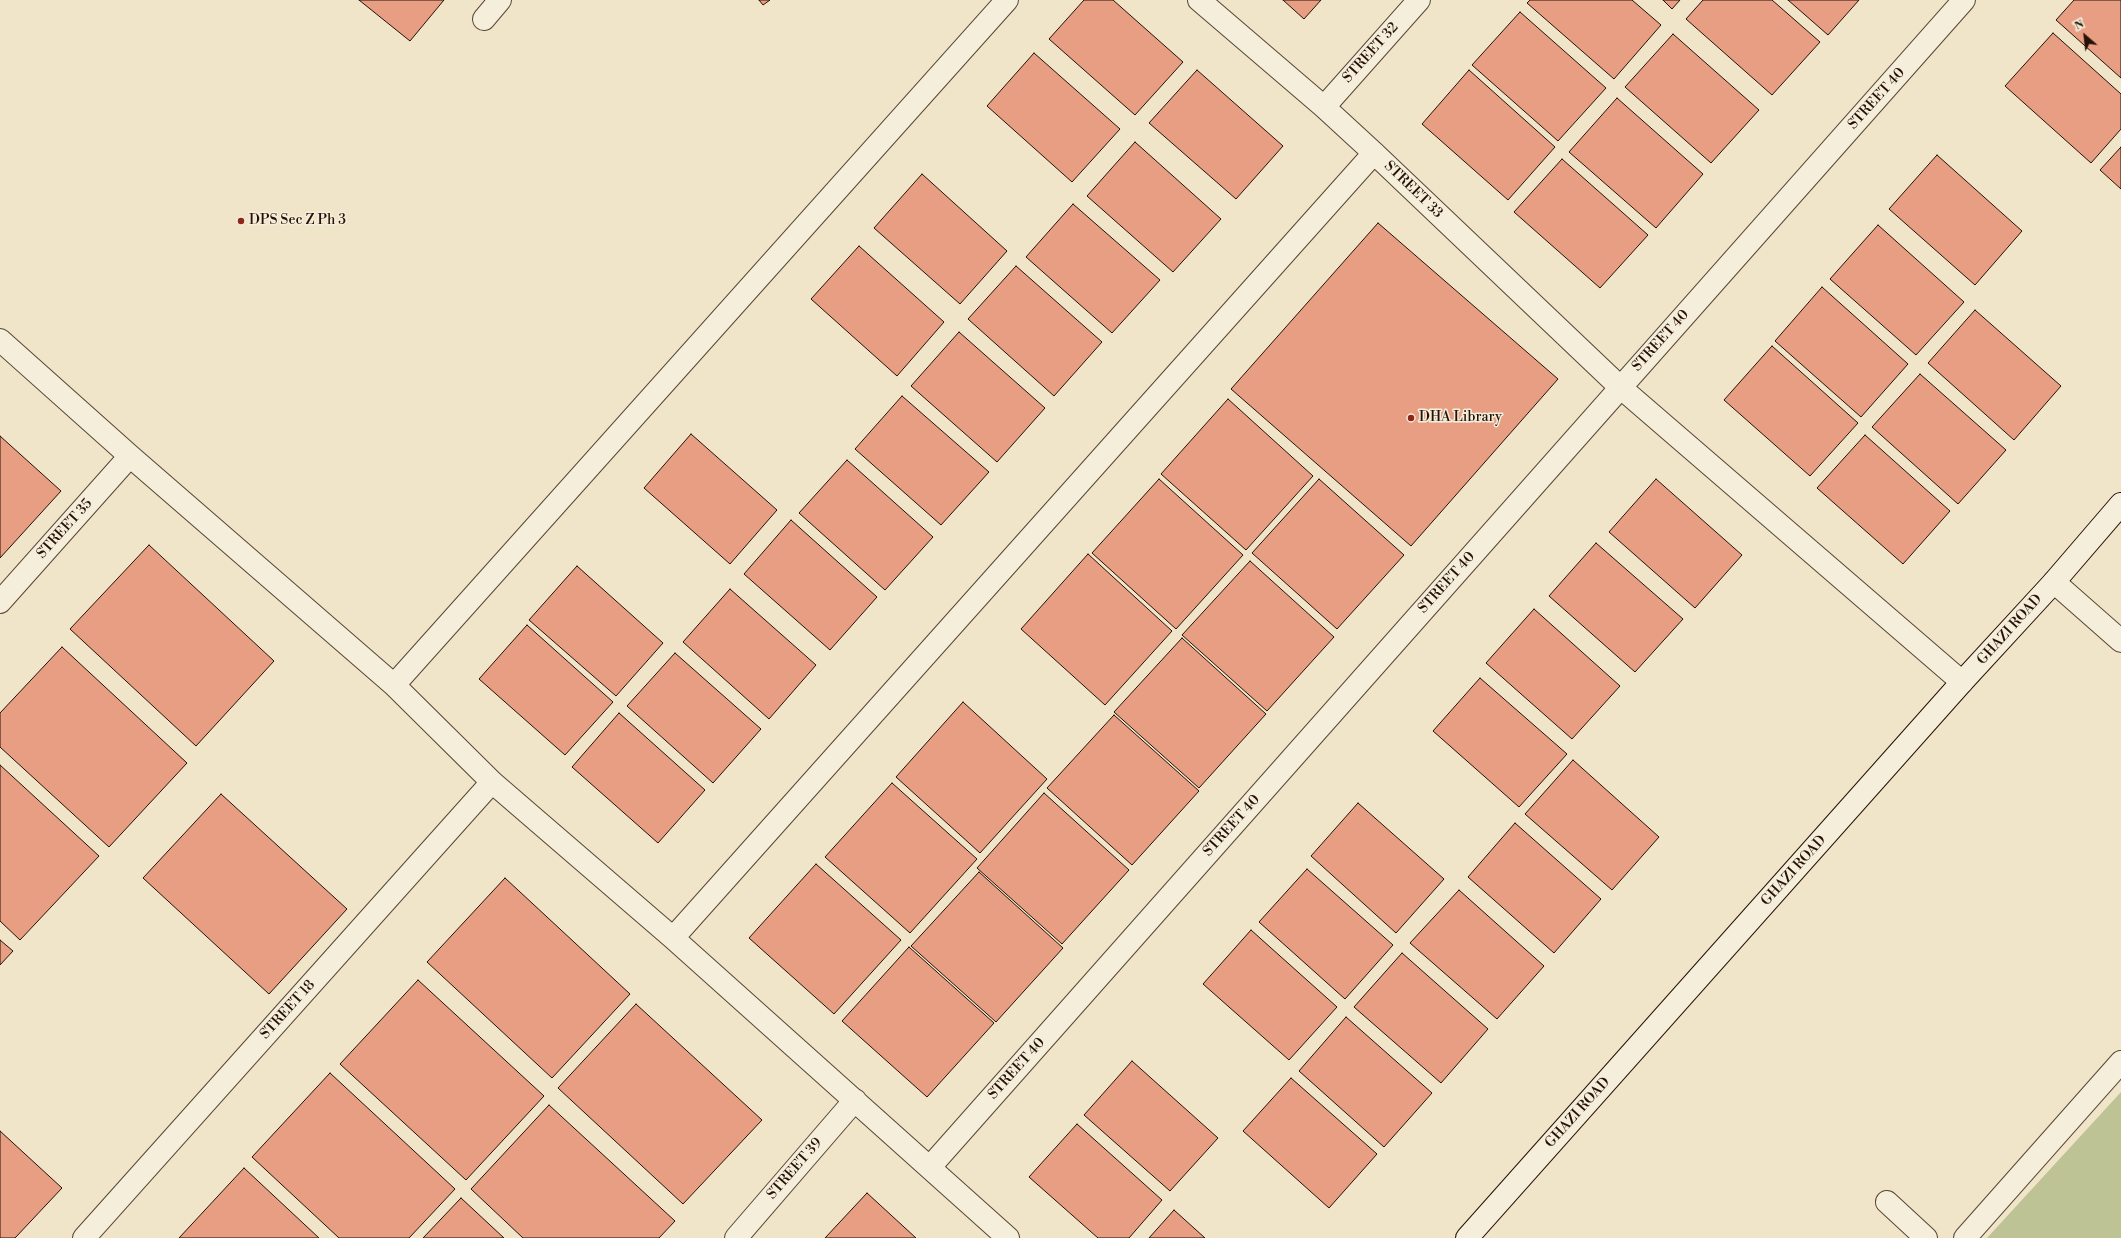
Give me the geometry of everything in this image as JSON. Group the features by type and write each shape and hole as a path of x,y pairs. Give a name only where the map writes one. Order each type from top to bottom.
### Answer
{"street":[{"path":"484,19 500,0"},
{"path":"394,685 1007,0"},
{"name":"STREET 33","path":"1199,0 1324,107 1620,387 1962,682"},
{"name":"STREET 32","path":"1324,107 1419,0"},
{"name":"STREET 40","path":"930,1167 1964,0"},
{"path":"673,938 1374,153"},
{"path":"0,340 130,456 394,685 492,782 673,938 1008,1238"},
{"name":"STREET 35","path":"0,602 130,456"},
{"name":"GHAZI ROAD","path":"1474,1236 1962,682 2054,582 2121,504"},
{"path":"2054,582 2121,641"},
{"name":"STREET 18","path":"84,1238 492,782"},
{"path":"1965,1238 2121,1062"},
{"name":"STREET 39","path":"736,1238 855,1100"},
{"path":"1887,1202 1926,1238"}],"green space":[{"path":"2121,1092 2121,1238 1987,1238"}],"building":[{"path":"359,0 444,0 410,41"},
{"path":"759,0 770,0 763,5"},
{"path":"1084,0 1113,0 1183,62 1135,115 1049,39"},
{"path":"1283,0 1321,0 1304,19"},
{"path":"1530,0 1632,0 1661,25 1614,79 1527,3"},
{"path":"1663,0 1680,0 1672,9"},
{"path":"1703,0 1772,0 1820,42 1772,95 1686,19"},
{"path":"1788,0 1859,0 1828,35"},
{"path":"2074,0 2121,0 2121,78 2056,20"},
{"path":"1520,12 1606,88 1558,141 1472,65"},
{"path":"2053,33 2121,94 2121,129 2091,163 2005,86"},
{"path":"1673,34 1759,110 1711,163 1625,87"},
{"path":"1034,53 1120,129 1072,182 987,106"},
{"path":"1197,70 1283,146 1236,199 1149,123"},
{"path":"1469,70 1555,147 1508,200 1422,124"},
{"path":"1617,98 1703,174 1656,228 1569,152"},
{"path":"1135,142 1221,219 1173,272 1087,196"},
{"path":"2121,147 2121,189 2100,170"},
{"path":"1937,155 2022,231 1975,285 1889,209"},
{"path":"1562,159 1648,235 1600,288 1514,212"},
{"path":"922,174 1007,251 960,304 874,228"},
{"path":"1073,204 1160,280 1112,333 1026,257"},
{"path":"1378,223 1558,379 1411,546 1231,389"},
{"path":"1878,225 1964,302 1916,355 1830,279"},
{"path":"859,246 944,322 897,376 811,299"},
{"path":"1016,266 1102,342 1054,396 968,319"},
{"path":"1822,287 1908,364 1861,417 1775,341"},
{"path":"1975,310 2061,386 2014,440 1928,363"},
{"path":"959,332 1045,408 997,462 911,386"},
{"path":"1772,346 1858,423 1810,476 1724,400"},
{"path":"1920,374 2006,450 1958,504 1872,427"},
{"path":"902,396 989,472 941,525 855,449"},
{"path":"1228,399 1313,476 1246,550 1161,474"},
{"path":"691,434 777,510 730,564 644,488"},
{"path":"1865,435 1950,511 1903,564 1817,488"},
{"path":"0,436 61,491 0,558"},
{"path":"847,460 933,537 885,590 799,513"},
{"path":"1159,479 1243,555 1176,629 1092,553"},
{"path":"1319,479 1404,555 1337,629 1252,553"},
{"path":"1656,479 1742,555 1695,608 1609,532"},
{"path":"791,520 877,597 830,650 744,574"},
{"path":"1596,543 1683,619 1635,672 1549,596"},
{"path":"149,545 274,661 196,746 70,629"},
{"path":"1088,554 1172,631 1105,705 1021,629"},
{"path":"1250,561 1334,637 1267,711 1182,635"},
{"path":"577,566 663,643 616,696 529,620"},
{"path":"730,589 816,665 769,719 683,642"},
{"path":"1534,609 1620,686 1572,739 1486,663"},
{"path":"527,625 613,702 565,755 479,679"},
{"path":"1182,638 1266,714 1199,788 1114,712"},
{"path":"62,647 187,763 109,847 0,747 0,713"},
{"path":"675,653 761,729 713,783 627,706"},
{"path":"1480,678 1567,754 1519,807 1433,731"},
{"path":"963,702 1047,779 980,853 896,777"},
{"path":"619,713 705,790 658,843 572,767"},
{"path":"1114,715 1199,791 1132,865 1047,788"},
{"path":"1573,760 1659,837 1612,890 1525,814"},
{"path":"0,765 99,856 20,940 0,921"},
{"path":"892,783 977,859 910,933 825,857"},
{"path":"1044,793 1129,870 1062,944 977,868"},
{"path":"221,794 347,909 269,994 143,878"},
{"path":"1358,803 1444,879 1396,933 1311,856"},
{"path":"1515,823 1601,899 1554,953 1468,877"},
{"path":"816,864 901,940 834,1014 749,938"},
{"path":"1307,869 1393,945 1345,999 1259,922"},
{"path":"979,872 1063,948 996,1022 911,946"},
{"path":"505,878 630,994 552,1078 427,962"},
{"path":"1459,890 1544,966 1497,1019 1410,943"},
{"path":"1251,930 1337,1007 1289,1060 1203,984"},
{"path":"0,940 13,951 0,965"},
{"path":"909,947 994,1023 927,1097 842,1021"},
{"path":"1402,953 1488,1029 1441,1083 1354,1007"},
{"path":"418,980 544,1096 466,1180 340,1064"},
{"path":"636,1004 762,1120 683,1204 558,1088"},
{"path":"1346,1017 1432,1093 1384,1147 1299,1071"},
{"path":"1132,1061 1218,1138 1170,1191 1084,1115"},
{"path":"330,1073 455,1189 409,1238 339,1238 252,1157"},
{"path":"1291,1078 1377,1154 1329,1208 1243,1131"},
{"path":"549,1105 675,1221 659,1238 523,1238 471,1189"},
{"path":"1077,1124 1162,1200 1129,1238 1098,1238 1029,1177"},
{"path":"0,1131 62,1188 15,1238 0,1238"},
{"path":"244,1168 319,1238 179,1238"},
{"path":"867,1193 916,1238 825,1238"},
{"path":"461,1198 504,1238 423,1238"},
{"path":"1174,1210 1205,1238 1149,1238"}],"place":[{"name":"DPS Sec Z Ph 3","path":"241,221"},
{"name":"DHA Library","path":"1411,418"}]}
